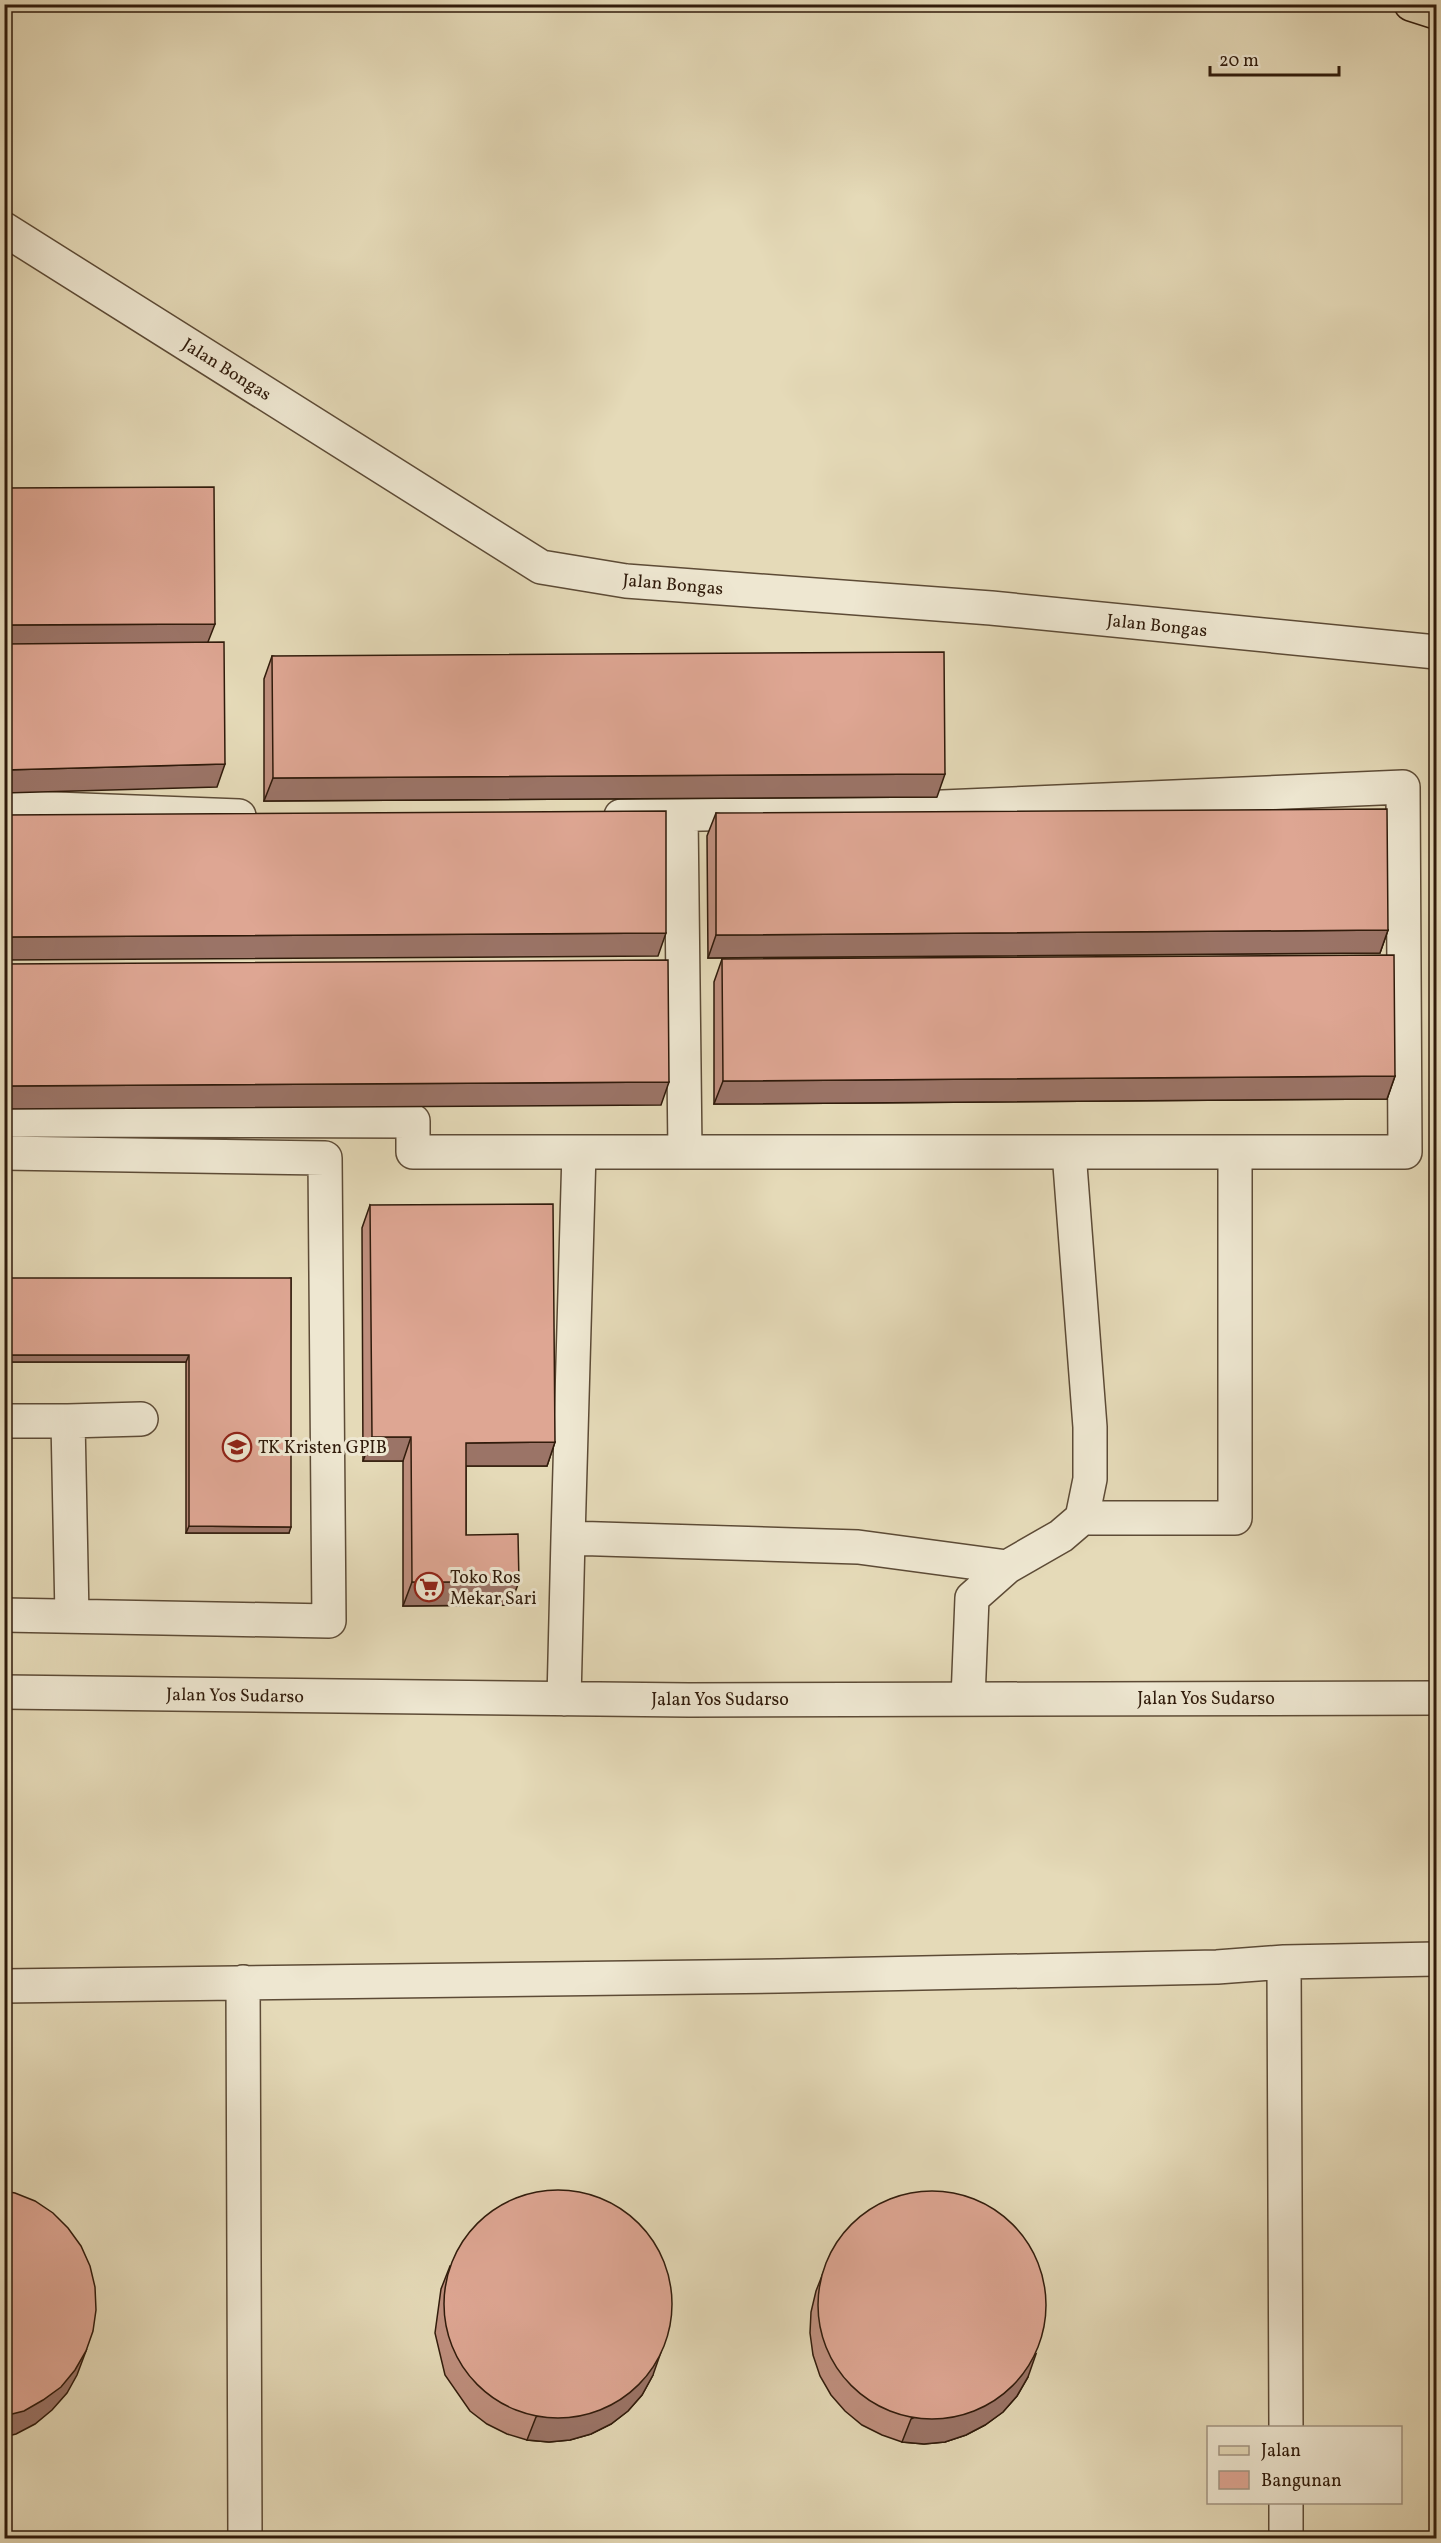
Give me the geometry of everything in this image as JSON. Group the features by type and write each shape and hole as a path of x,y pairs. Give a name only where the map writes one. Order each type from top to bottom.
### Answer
{"main road":[{"path":"1411,4 1437,12"}],"street":[{"name":"Jalan Bongas","path":"4,229 541,567 626,581 991,608 1437,652"},
{"path":"4,1120 413,1121 413,1152 1235,1154 1406,1152 1403,787 885,809 590,817"},
{"path":"4,807 271,817"},
{"path":"681,815 685,1152"},
{"path":"564,1699 579,1152"},
{"path":"968,1699 972,1598 1007,1567 1061,1536 1082,1518 1090,1479 1090,1427 1069,1152"},
{"path":"4,1153 325,1158 329,1621 4,1614"},
{"path":"1082,1518 1235,1518 1235,1154"},
{"path":"4,1421 141,1419"},
{"path":"68,1421 72,1616"},
{"path":"568,1538 858,1547 1007,1567"},
{"name":"Jalan Yos Sudarso","path":"4,1692 564,1699 1437,1698"},
{"path":"4,1986 779,1976 1217,1967 1284,1962 1437,1959"},
{"path":"1284,1962 1286,2426"},
{"path":"243,1982 245,2538"},
{"path":"1286,2504 1286,2538"}],"building":[{"path":"214,487 215,624 4,625 4,488"},
{"path":"224,642 225,764 4,770 4,644"},
{"path":"944,652 945,774 273,778 272,656"},
{"path":"1387,809 1388,930 716,935 716,813"},
{"path":"666,811 666,933 4,937 4,815"},
{"path":"1394,955 1395,1076 723,1081 722,959"},
{"path":"668,960 669,1082 4,1086 4,964"},
{"path":"553,1204 555,1442 466,1443 466,1535 518,1534 519,1582 412,1582 411,1437 372,1437 370,1205"},
{"name":"TK Kristen GPIB","path":"4,1278 291,1278 291,1527 189,1526 189,1355 4,1355"},
{"path":"558,2190 580,2192 612,2203 639,2223 659,2250 670,2282 672,2304 670,2326 659,2358 639,2385 612,2405 580,2416 558,2418 536,2416 504,2405 477,2385 457,2358 446,2326 444,2304 446,2282 457,2250 477,2223 504,2203 536,2192"},
{"path":"4,2191 35,2201 53,2213 68,2228 81,2246 90,2266 95,2287 96,2310 93,2331 86,2351 75,2370 61,2387 24,2411 4,2416"},
{"path":"921,2191 943,2191 976,2199 1013,2224 1038,2261 1046,2294 1044,2327 1038,2349 1013,2386 976,2411 943,2419 921,2419 888,2411 851,2386 826,2349 818,2316 818,2294 826,2261 851,2224 888,2199"},
{"path":"936,2536 948,2538 903,2538"}],"place":[{"name":"TK Kristen GPIB","path":"237,1447"},
{"name":"Toko Ros Mekar Sari","path":"429,1587"}]}
